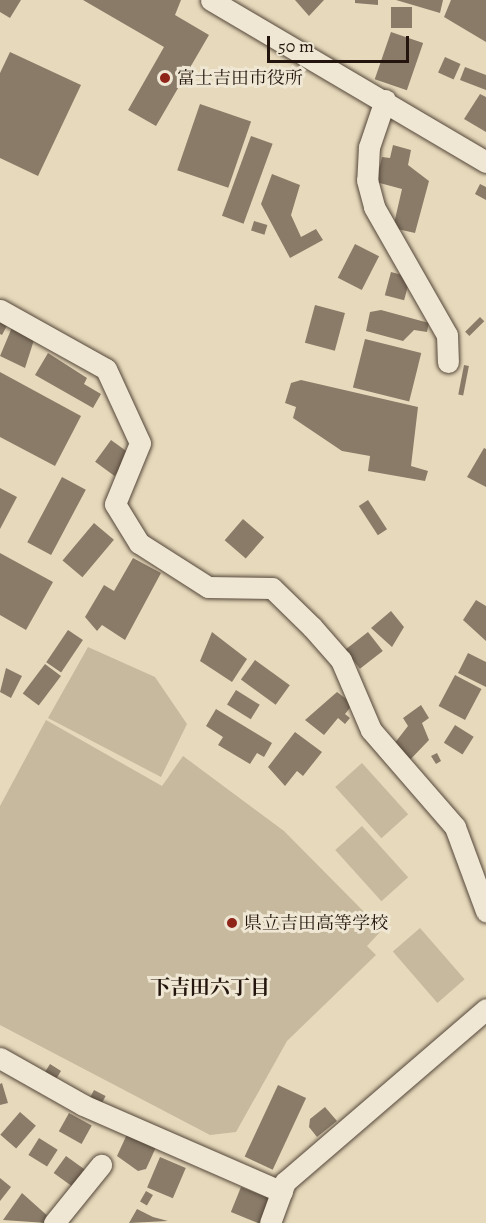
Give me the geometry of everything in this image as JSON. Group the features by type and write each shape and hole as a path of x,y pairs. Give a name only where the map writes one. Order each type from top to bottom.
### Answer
{"street":[{"path":"211,0 385,100 486,162"},
{"path":"385,100 369,147 367,180 374,207 447,334 448,362"},
{"path":"0,310 106,369 140,443 115,504 138,543 208,587 272,588 312,627 341,660 371,730 455,827 486,911"},
{"path":"270,1223 285,1182 486,1009"},
{"path":"0,1058 83,1105 282,1192"},
{"path":"54,1223 101,1164"}],"shaded area":[{"path":"88,647 155,677 187,724 161,777 48,718"},
{"name":"県立吉田高等学校","path":"46,720 162,786 183,756 284,831 382,930 367,946 376,955 287,1041 236,1132 210,1135 0,1025 0,806"},
{"path":"362,763 408,814 381,838 335,787"},
{"path":"362,826 408,877 381,901 335,850"},
{"path":"420,928 465,979 437,1003 393,952"}],"building":[{"path":"0,0 21,0 10,18 0,12"},
{"name":"富士吉田市役所","path":"83,0 181,0 175,15 209,35 156,126 128,110 164,47"},
{"path":"295,0 324,0 309,16"},
{"path":"355,0 378,0 378,5 355,3"},
{"path":"396,0 443,0 440,13"},
{"path":"451,0 486,0 486,42 444,17"},
{"path":"391,7 412,7 412,28 391,28"},
{"path":"391,32 423,43 407,90 375,79"},
{"path":"10,52 81,85 38,176 0,158 0,73"},
{"path":"445,57 461,64 454,79 438,73"},
{"path":"465,67 486,75 486,90 460,80"},
{"path":"480,94 486,97 486,132 464,119"},
{"path":"200,104 251,122 228,188 177,170"},
{"path":"251,136 273,144 244,224 222,216"},
{"path":"393,145 411,150 408,165 429,181 415,233 393,228 402,189 376,182 382,157 390,158"},
{"path":"272,174 300,185 291,215 301,237 316,229 323,240 290,258 261,204"},
{"path":"480,184 486,187 486,200 475,194"},
{"path":"254,221 267,225 264,235 251,231"},
{"path":"355,244 379,256 362,290 338,278"},
{"path":"391,272 410,277 404,300 385,295"},
{"path":"315,305 345,313 335,351 305,343"},
{"path":"381,310 429,323 427,332 414,330 403,341 366,331 370,312"},
{"path":"480,317 484,321 469,336 465,332"},
{"path":"10,320 2,335 0,334 0,322"},
{"path":"13,325 34,340 25,368 0,356"},
{"path":"365,339 421,353 409,402 353,388"},
{"path":"48,353 87,378 84,384 101,394 93,408 35,375"},
{"path":"464,365 469,366 463,395 458,394"},
{"path":"0,372 81,416 55,466 0,437"},
{"path":"301,380 418,407 411,466 428,471 425,481 368,471 370,456 342,451 293,418 296,407 285,403 291,383"},
{"path":"111,440 130,454 115,476 95,462"},
{"path":"484,448 486,449 486,487 467,477"},
{"path":"62,477 86,490 51,555 27,542"},
{"path":"0,488 17,497 0,529"},
{"path":"368,500 387,529 378,535 359,506"},
{"path":"243,519 264,537 246,559 225,540"},
{"path":"94,523 114,540 82,577 63,561"},
{"path":"0,553 53,582 26,630 0,615"},
{"path":"133,558 161,573 125,640 102,625 97,631 85,617 104,585 114,591"},
{"path":"476,600 486,606 486,641 463,620"},
{"path":"391,611 404,627 392,647 371,628"},
{"path":"68,630 83,640 61,672 46,662"},
{"path":"212,632 247,659 232,682 200,661"},
{"path":"368,632 383,651 360,669 345,650"},
{"path":"468,653 486,662 486,687 458,673"},
{"path":"255,660 290,685 276,705 241,679"},
{"path":"45,664 61,676 39,706 23,694"},
{"path":"6,668 22,676 11,698 0,692"},
{"path":"455,675 481,689 465,720 439,706"},
{"path":"236,690 260,705 251,719 227,704"},
{"path":"337,692 353,704 345,714 350,718 345,724 338,718 324,735 305,720"},
{"path":"421,705 429,718 422,723 429,740 407,763 394,744 408,726 403,718"},
{"path":"216,709 272,743 264,757 257,753 250,764 218,745 223,737 206,726"},
{"path":"455,725 474,737 463,754 444,743"},
{"path":"295,732 322,752 303,776 297,771 285,786 268,767"},
{"path":"437,753 441,761 436,764 431,756"},
{"path":"50,1064 61,1071 55,1080 44,1073"},
{"path":"2,1083 8,1103 0,1105 0,1084"},
{"path":"278,1085 306,1098 273,1170 245,1157"},
{"path":"94,1090 106,1096 101,1104 90,1098"},
{"path":"325,1107 337,1121 317,1137 309,1127 310,1119"},
{"path":"20,1112 36,1126 16,1148 0,1135"},
{"path":"69,1113 92,1126 82,1144 59,1131"},
{"path":"128,1132 157,1145 146,1169 138,1171 117,1156"},
{"path":"39,1138 58,1150 47,1167 28,1155"},
{"path":"66,1156 85,1170 73,1187 54,1173"},
{"path":"160,1157 186,1168 173,1198 147,1187"},
{"path":"0,1178 11,1187 0,1201"},
{"path":"241,1187 270,1199 260,1223 231,1212"},
{"path":"146,1191 153,1195 147,1205 140,1201"},
{"path":"22,1193 50,1218 46,1223 3,1220"},
{"path":"137,1209 153,1217 168,1221 129,1223"}],"place":[{"name":"富士吉田市役所","path":"165,78"},
{"name":"県立吉田高等学校","path":"232,923"}],"district":[{"name":"下吉田六丁目","path":"210,987"}]}
